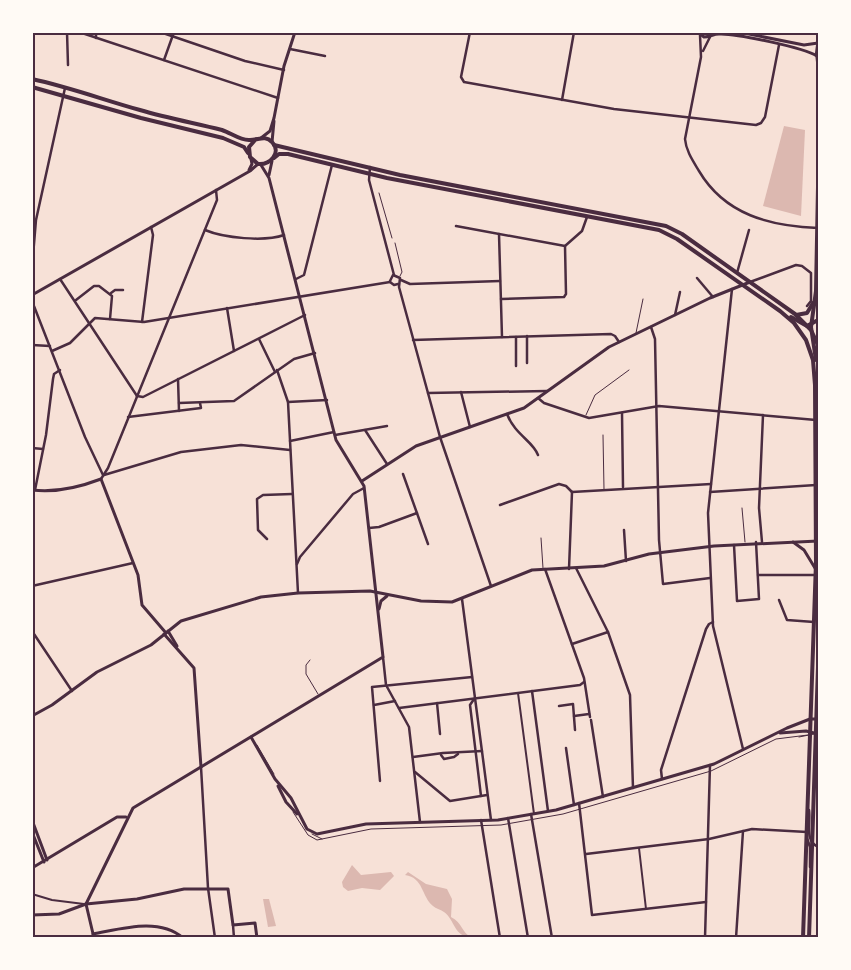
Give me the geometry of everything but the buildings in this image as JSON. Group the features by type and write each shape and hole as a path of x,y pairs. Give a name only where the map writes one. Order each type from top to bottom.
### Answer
{"main road":[{"path":"249,154 250,145 258,138 270,132 294,32"},
{"path":"739,32 804,45 818,44 818,62"},
{"path":"699,34 720,34 779,45 807,51 817,56"},
{"path":"32,79 139,110 229,132 246,140 258,138 273,144 370,167 670,228 796,314 810,327 818,345"},
{"path":"32,86 130,115 227,139 244,147 249,154 252,166 245,174"},
{"path":"269,178 273,159 274,118"},
{"path":"32,295 260,164 273,159 278,154 288,154 368,174 665,232 780,311 797,325 806,340 813,360 816,385"},
{"path":"183,938 172,929 159,926 94,936 86,904 130,811 383,657 362,480 340,449 334,434 327,400 269,178 260,164 251,159"},
{"path":"809,938 812,844 817,783 814,733 810,719 817,541 816,364 810,327 816,291 818,187"},
{"path":"362,480 416,446 524,408 619,342 713,297 750,282"},
{"path":"796,314 801,315 808,311 816,291"},
{"path":"780,311 810,327"},
{"path":"810,327 818,320"},
{"path":"34,490 81,486 102,477 134,562 140,582 142,604 194,671 201,767"},
{"path":"32,716 72,691 97,672 148,646 186,619 261,597 298,593 376,592 430,602 452,602 527,572 544,569 604,566 659,553 709,546 756,542 817,541"},
{"path":"792,542 799,545 811,561 816,572"},
{"path":"811,561 817,562"},
{"path":"378,611 381,601 387,595"},
{"path":"803,938 808,803 814,733 818,718 818,667"},
{"path":"250,737 288,805 312,834 366,824 491,820 548,812 710,765 777,733 810,719 818,718"},
{"path":"777,733 814,733"},
{"path":"275,779 291,798 302,820"},
{"path":"32,868 118,817 126,818"},
{"path":"32,820 46,861"},
{"path":"32,832 46,861"},
{"path":"32,915 59,914 86,904 137,899 180,890 228,889 233,925 255,923 257,938"}],"street":[{"path":"67,32 68,64"},
{"path":"79,32 278,98"},
{"path":"96,32 96,38"},
{"path":"160,32 245,61 284,70"},
{"path":"164,60 174,32"},
{"path":"470,32 461,79 464,82 614,109 756,124 762,122 779,45"},
{"path":"562,100 574,32"},
{"path":"699,34 701,57"},
{"path":"712,35 701,57 685,139 686,148 716,195 729,204 772,224 818,228"},
{"path":"290,49 325,56"},
{"path":"32,268 34,220 65,87"},
{"path":"296,279 304,275 332,165"},
{"path":"370,167 368,174 394,275 410,284 500,281"},
{"path":"102,477 218,198 216,190"},
{"path":"501,299 564,297 566,294 565,246 582,231 588,210"},
{"path":"456,226 565,246"},
{"path":"142,322 153,235 151,227"},
{"path":"205,230 214,234 269,239 284,235"},
{"path":"737,273 749,230"},
{"path":"499,234 502,337"},
{"path":"750,282 797,265 810,270 811,301 807,306"},
{"path":"390,282 390,278 394,275"},
{"path":"400,278 398,284 440,437 491,586"},
{"path":"696,278 713,297"},
{"path":"60,279 76,300 137,396"},
{"path":"52,350 71,342 89,322 96,318 142,322 390,282 394,285 398,284"},
{"path":"76,300 95,286 111,293"},
{"path":"732,289 708,510 713,622 743,749"},
{"path":"111,293 115,290 123,290"},
{"path":"675,315 680,292"},
{"path":"110,319 111,293"},
{"path":"32,301 102,477"},
{"path":"227,308 234,351"},
{"path":"137,396 142,397 305,315"},
{"path":"651,327 655,336 659,553 662,584 710,578"},
{"path":"413,340 611,334 619,342"},
{"path":"527,336 527,363"},
{"path":"516,337 516,366"},
{"path":"259,339 276,371 288,402 298,593"},
{"path":"32,344 50,346"},
{"path":"179,403 234,401 296,357 315,353"},
{"path":"34,490 43,449 54,374 60,370"},
{"path":"178,379 179,411"},
{"path":"428,393 547,391"},
{"path":"460,392 470,427"},
{"path":"538,398 544,403 585,418 656,407 816,420"},
{"path":"288,402 327,400"},
{"path":"128,417 201,408 200,402"},
{"path":"622,413 623,487"},
{"path":"507,414 514,429 535,449 538,455"},
{"path":"762,542 759,508 763,415"},
{"path":"290,442 386,426"},
{"path":"366,430 387,464"},
{"path":"102,477 181,452 238,445 290,450"},
{"path":"32,448 43,449"},
{"path":"403,474 428,544"},
{"path":"500,505 559,484 566,486 572,492 569,569"},
{"path":"572,492 623,487 711,484"},
{"path":"710,492 816,485"},
{"path":"297,568 300,557 353,494 364,488"},
{"path":"267,539 258,530 257,499 263,495 292,494"},
{"path":"369,528 382,526 417,513"},
{"path":"624,530 626,561"},
{"path":"734,544 737,601 759,599 756,542"},
{"path":"32,586 134,562"},
{"path":"576,568 608,632 630,695 634,788"},
{"path":"544,569 584,682 603,797"},
{"path":"758,575 816,572"},
{"path":"462,599 491,820"},
{"path":"779,600 787,620 814,622"},
{"path":"662,779 661,770 706,629 713,622"},
{"path":"32,631 72,691"},
{"path":"572,644 608,632"},
{"path":"383,657 386,685 408,725 420,822"},
{"path":"380,781 372,687 472,677"},
{"path":"399,708 580,685 584,682"},
{"path":"532,691 548,812"},
{"path":"518,692 533,814 532,820 552,938"},
{"path":"475,698 470,705 481,796"},
{"path":"373,707 395,701"},
{"path":"437,703 440,734"},
{"path":"559,706 573,704 575,730"},
{"path":"574,716 590,717"},
{"path":"566,748 574,805"},
{"path":"413,758 453,752 458,754 482,751"},
{"path":"441,754 444,759 454,758 458,754"},
{"path":"705,938 710,765"},
{"path":"201,767 208,888 215,938"},
{"path":"414,771 450,801 488,795"},
{"path":"579,803 592,915 706,902"},
{"path":"808,803 809,839 812,844 818,847"},
{"path":"508,818 528,938"},
{"path":"481,820 500,938"},
{"path":"586,854 709,839 755,829 807,832"},
{"path":"736,938 743,831"},
{"path":"800,832 806,837 810,847 811,876"},
{"path":"639,848 646,909"},
{"path":"32,894 52,900 86,904"},
{"path":"233,925 234,938"}],"lane":[{"path":"379,193 392,238"},
{"path":"378,215 385,213"},
{"path":"395,244 402,272 400,278"},
{"path":"636,334 643,298"},
{"path":"585,418 595,395 629,370"},
{"path":"603,435 604,489"},
{"path":"742,508 745,543"},
{"path":"541,538 544,569"},
{"path":"310,660 306,665 306,674 318,695"},
{"path":"288,805 308,835 315,840 371,829 509,824 580,809 711,771 774,740 814,733"},
{"path":"312,834 323,839"}],"shaded area":[{"path":"784,126 805,130 801,216 763,206"},
{"path":"352,865 361,875 391,872 394,876 380,890 362,888 348,891 343,887 342,882"},
{"path":"408,872 426,884 447,889 452,899 451,917 471,937 461,934 448,915 435,908 429,902 419,883 405,875"},
{"path":"263,899 269,899 276,926 268,927"}]}
